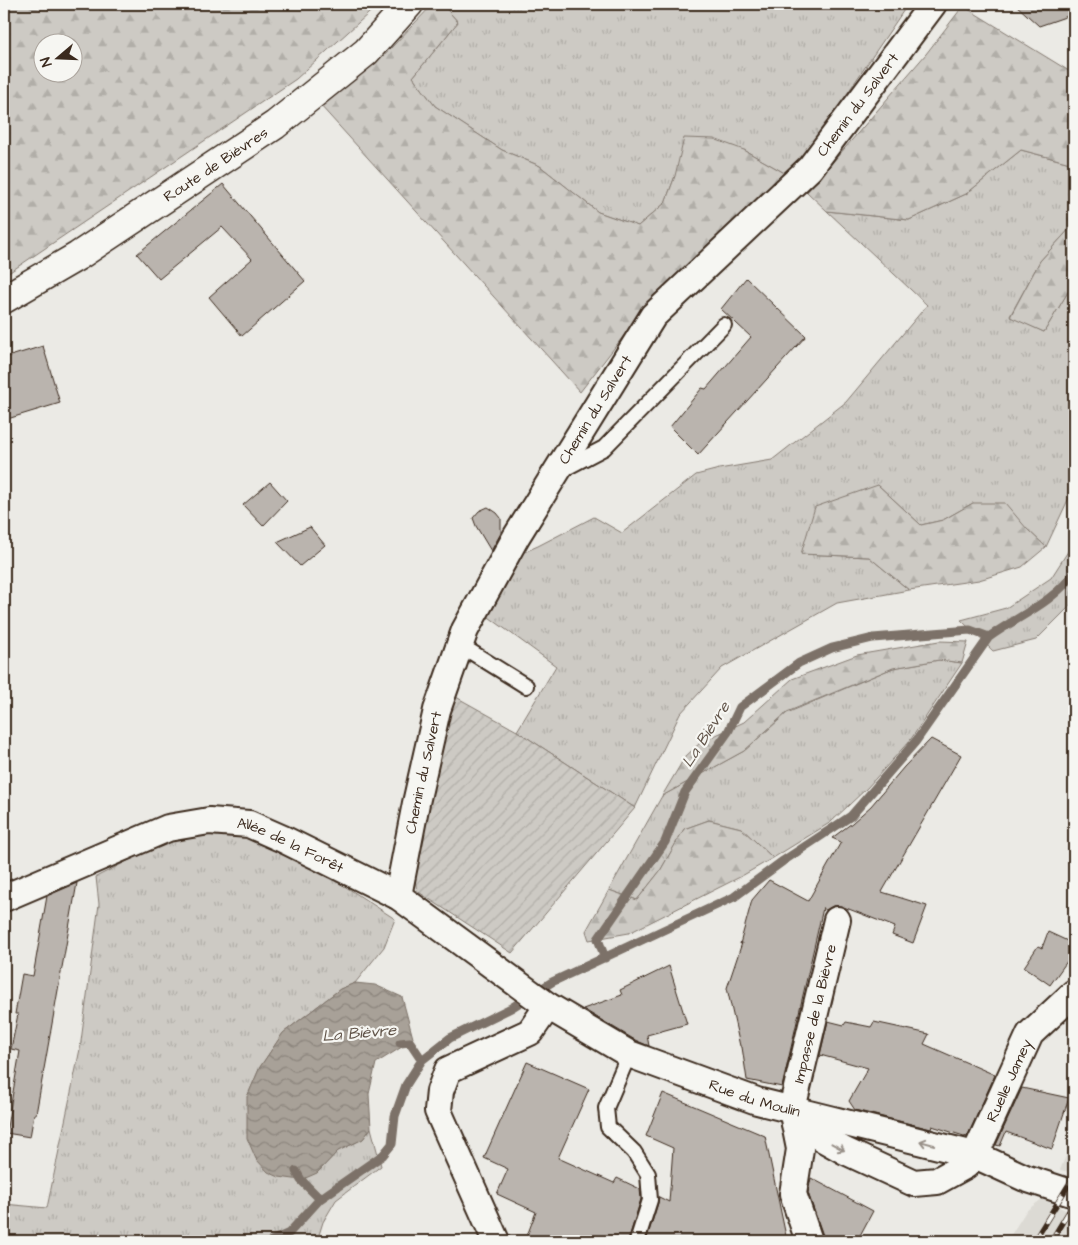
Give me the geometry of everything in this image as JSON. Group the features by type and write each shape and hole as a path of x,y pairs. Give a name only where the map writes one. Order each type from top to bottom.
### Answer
{"street":[{"name":"Route de Bièvres","path":"4,299 78,256 275,125 366,52 409,4"},
{"name":"Chemin du Salvert","path":"398,896 437,710 465,630 516,537 653,316 810,168 933,4"},
{"name":"Allée de la Forêt","path":"4,898 168,828 209,821 249,824 398,896 548,1006"},
{"name":"Impasse de la Bièvre","path":"794,1116 837,920"},
{"name":"Ruelle Jamey","path":"974,1155 1030,1034 1074,992"},
{"name":"Rue du Moulin","path":"548,1006 629,1054 794,1116 974,1155 1025,1178 1074,1194"},
{"path":"496,1241 438,1111 440,1091 448,1070 530,1032 548,1006"},
{"name":"Rue du Moulin","path":"794,1116 845,1151 914,1183 937,1181 966,1165 974,1155"},
{"path":"794,1116 800,1149 792,1194 809,1241"}],"lane":[{"path":"555,474 604,448 724,324"},
{"path":"460,645 526,686"},
{"path":"629,1054 606,1108 608,1126 634,1152 648,1174 650,1200 637,1241"}],"shaded area":[{"path":"1074,1137 1074,1173 1060,1170"},
{"path":"1042,1199 1074,1214 1074,1231 1069,1241 1007,1241 1026,1211"}],"green space":[{"path":"4,4 379,4 296,79 4,276"},
{"path":"433,4 442,4 458,22 413,77 435,106 502,150 540,166 598,212 638,226 665,203 675,176 684,138 714,139 744,150 788,175 639,316 580,392 320,105 391,48"},
{"path":"442,4 908,4 838,107 788,175 744,150 675,176 665,203 638,226 598,212 540,166 502,150 435,106 413,77 458,22"},
{"path":"963,6 1074,74 1074,164 1021,150 966,194 909,220 827,211 807,192 926,54"},
{"path":"1021,150 1074,164 1074,224 1040,261 1010,316 1044,332 1074,282 1074,487 1046,547 1027,529 973,503 943,520 921,525 878,485 801,554 869,557 909,590 837,603 722,668 680,714 635,808 517,731 556,666 486,615 513,557 594,517 622,533 696,475 772,460 846,402 927,305 827,211 909,220 966,194"},
{"path":"1074,224 1074,282 1044,332 1010,317 1040,261"},
{"path":"878,485 921,525 943,520 973,503 1005,503 1027,529 1046,547 1022,567 979,580 909,590 869,557 801,554 815,507"},
{"path":"1074,542 1074,602 1036,640 993,651 961,620 1006,608 1051,578"},
{"path":"939,641 968,642 962,663 939,660 893,668 787,712 744,751 662,796 685,757 701,742 744,722 792,679 857,655"},
{"path":"939,660 962,663 911,739 867,788 831,822 773,858 741,828 709,820 684,829 660,871 637,900 609,890 662,796 744,751 787,713 893,668"},
{"path":"456,697 517,731 635,808 512,953 417,891 414,874 431,769"},
{"path":"709,820 741,828 773,858 740,877 629,933 589,940 586,931 609,890 637,900 660,871 684,829"},
{"path":"199,832 232,834 265,842 343,885 395,919 384,947 355,983 340,989 283,1033 260,1067 247,1097 317,1173 338,1151 363,1139 371,1128 381,1166 336,1200 323,1222 317,1241 4,1241 4,1204 47,1208 80,1049 99,904 96,877 155,847"}],"water":[{"path":"355,983 375,985 402,997 413,1038 410,1042 376,1063 369,1094 371,1128 363,1139 338,1151 317,1173 301,1180 279,1177 268,1172 256,1159 247,1138 247,1097 260,1067 283,1033 340,989"}],"building":[{"path":"1015,4 1074,4 1074,14 1039,26"},
{"path":"223,184 305,281 242,336 209,297 252,259 222,227 159,279 137,254"},
{"path":"746,278 806,336 698,455 670,427 702,388 706,389 751,337 721,309"},
{"path":"43,346 60,403 4,420 4,358"},
{"path":"270,482 287,501 263,526 243,505"},
{"path":"488,507 501,518 501,533 491,551 473,518 479,511"},
{"path":"310,527 325,545 300,566 277,542"},
{"path":"931,739 961,755 882,892 927,906 913,943 892,935 895,927 841,906 833,906 826,910 823,908 782,1087 747,1080 742,1047 740,1046 727,988 742,943 740,944 752,900 769,880 808,901 841,842 832,838 871,806"},
{"path":"77,883 36,1114 34,1114 30,1137 6,1133 20,1051 11,1049 18,1014 15,1014 22,974 33,976 47,896"},
{"path":"1048,932 1074,944 1068,960 1050,985 1024,967 1038,946 1042,948"},
{"path":"669,966 687,1024 647,1035 649,1046 635,1040 583,1009 622,995 620,990"},
{"path":"828,1021 844,1025 846,1022 871,1027 874,1022 929,1034 924,1044 995,1075 967,1137 932,1126 931,1129 855,1110 849,1101 868,1068 820,1055"},
{"path":"527,1062 589,1089 558,1158 614,1183 617,1178 640,1189 641,1199 628,1241 525,1241 536,1212 497,1194 508,1169 484,1158"},
{"path":"1022,1088 1069,1098 1052,1149 1006,1132 1000,1146 996,1145"},
{"path":"663,1093 765,1136 787,1241 646,1241 659,1197 669,1202 673,1148 646,1136"},
{"path":"811,1178 873,1211 857,1241 825,1241 808,1193"}],"waterway":[{"name":"La Bièvre","path":"400,1043 410,1042 422,1060 450,1038 511,1008 552,982 734,897 783,861 851,816 916,741 989,637 1046,601 1066,584 1074,573"},
{"name":"La Bièvre","path":"605,958 598,939 665,842 685,792 728,732 740,707 799,663 832,648 873,638 970,630 989,637"},
{"name":"La Bièvre","path":"271,1241 289,1233 320,1199 383,1155 392,1144 395,1116 406,1085 422,1060"},
{"name":"La Bièvre","path":"296,1171 301,1180 320,1199"}],"railway":[{"path":"1034,1241 1074,1176"},
{"path":"1051,1241 1074,1203"}]}
